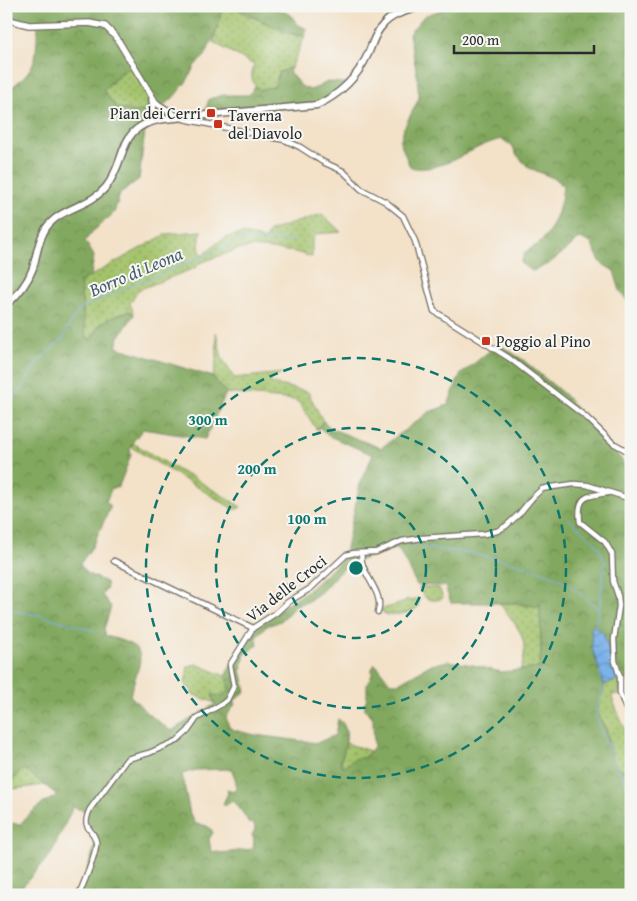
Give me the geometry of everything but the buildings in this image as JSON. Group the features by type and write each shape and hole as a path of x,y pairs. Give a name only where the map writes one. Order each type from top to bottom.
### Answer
{"main road":[{"path":"6,304 20,292 26,281 32,269 39,243 46,229 52,221 65,212 92,199 106,187 127,140 139,126 178,117 317,105 338,93 357,74 382,25 395,16 424,6"}],"street":[{"path":"6,17 29,25 89,23 104,26 116,37 151,96 162,107 178,117 285,140 343,171 361,189 386,202 403,216 415,241 434,311 509,358 586,417 613,443 631,453"},
{"path":"146,123 152,115 154,108 151,96"},
{"name":"Via delle Croci","path":"79,895 96,849 96,838 86,823 90,809 127,759 149,753 177,741 188,731 197,718 227,700 234,686 230,665 253,628 276,613 288,602 311,588 346,555 376,552 402,540 484,534 497,531 506,526 519,514 542,489 574,484 587,485 631,499"},
{"path":"612,493 588,496 583,499 579,511 580,522 606,542 612,554 613,581 619,606 614,639 615,661 620,677 620,692 631,722"},
{"path":"362,553 361,561 374,585 380,608 378,612"},
{"path":"114,562 253,628"}],"green space":[{"path":"6,6 222,6 218,27 205,56 195,65 187,81 173,98 161,107 153,103 146,123 139,179 120,194 114,213 92,232 85,241 94,256 91,275 80,282 86,338 91,339 106,320 129,311 134,315 119,337 116,347 213,377 226,393 205,439 143,429 134,440 130,449 131,455 119,486 111,489 106,502 111,506 92,547 80,564 86,573 106,582 107,588 102,595 111,607 104,629 106,636 131,645 140,655 138,671 130,695 146,712 171,731 215,704 212,695 222,696 230,690 225,676 249,634 284,606 311,588 346,556 346,548 361,480 373,455 329,436 319,427 323,421 332,429 381,448 429,412 448,405 460,375 498,344 522,359 565,395 621,459 631,477 631,688 623,672 611,659 606,642 592,628 592,648 604,683 603,693 598,704 598,713 607,732 608,746 617,766 626,772 631,771 631,895 79,895 96,842 88,828 88,812 73,807 51,854 15,895 6,895 6,825 10,823 20,824 36,808 55,797 56,794 24,769 19,772 6,789 6,81 11,88 27,74 36,54 38,26 6,17","holes":["132,65 151,96 144,112 117,108 103,90 118,75","398,548 417,585 445,586 451,603 517,603 535,607 540,604 541,654 539,668 501,672 448,661 428,666 399,683 390,683 375,664 367,684 365,704 365,709 373,719 374,747 365,757 354,759 345,766 340,764 346,734 343,723 338,719 335,735 317,743 255,735 229,727 226,717 235,704 234,701 246,691 241,670 245,654 258,645 256,636 267,626 281,621 296,605 307,602 322,591 337,574 351,563","231,769 236,786 234,791 227,789 228,793 223,804 225,806 232,801 242,812 249,824 253,822 255,827 252,834 254,841 253,849 226,852 211,851 209,839 213,833 212,830 204,825 196,824 190,814 182,774 196,770"]},
{"path":"222,6 233,6 245,14 297,36 305,36 291,68 279,72 275,86 260,90 252,79 254,65 213,42"},
{"path":"233,6 272,6 291,15 297,24 307,29 305,36 286,33"},
{"path":"452,6 631,6 631,306 620,291 614,271 601,263 591,243 580,238 558,257 532,271 521,263 525,252 544,238 553,224 559,209 563,186 556,179 529,168 516,154 513,147 502,139 434,167 410,167 400,142 404,128 419,98 417,74 409,34 424,16"},
{"path":"132,64 151,96 178,117 146,123 150,96 143,113 142,111 135,112 117,108 103,90"},
{"path":"291,68 289,72 301,86 310,90 327,82 349,83 317,105 204,115 209,99 223,95 249,95 255,86 260,90 275,86 279,72"},
{"path":"322,214 341,232 316,234 312,241 312,257 295,252 253,247 236,250 200,263 195,268 138,290 130,303 134,315 129,311 100,324 91,340 86,338 80,282 166,234 201,231 199,247 202,256 216,243 231,236 247,235 265,240 269,231"},
{"path":"216,332 222,358 234,378 283,373 272,379 270,383 308,392 323,421 317,430 300,404 295,400 226,393 213,377 217,356"},
{"path":"133,443 241,507 235,510 131,447"},
{"path":"419,587 439,588 443,598 428,599 422,594"},
{"path":"419,598 418,607 407,613 386,615 380,610 405,602 408,599 409,601"},
{"path":"540,602 541,654 539,668 520,671 524,651 521,634 499,603 517,603 527,606"},
{"path":"611,659 615,661 628,678 622,680 619,695 612,694 612,698 631,739 631,771 624,771 614,763 607,732 598,714 604,683 606,685 617,673"},
{"path":"197,664 225,676 230,690 215,703 192,694 192,690 185,685 188,666"},
{"path":"346,743 370,751 365,757 342,766 341,761"},
{"path":"24,769 45,785 6,790 19,772"}],"water":[{"path":"593,626 603,633 618,678 607,684 604,683 592,648 591,628"}],"waterway":[{"name":"Borro di Leona","path":"6,412 38,362 63,338 80,309 138,282 242,240 295,241"},
{"path":"566,517 594,541 605,562 595,628"},
{"path":"410,547 484,556 539,570 562,580 599,609"},
{"path":"6,610 39,615 95,631"},
{"path":"600,670 603,692 596,709 597,719 613,760 631,793"}],"place":[{"name":"Pian dei Cerri","path":"211,113"},
{"name":"Taverna del Diavolo","path":"218,124"},
{"name":"Poggio al Pino","path":"486,341"}]}
